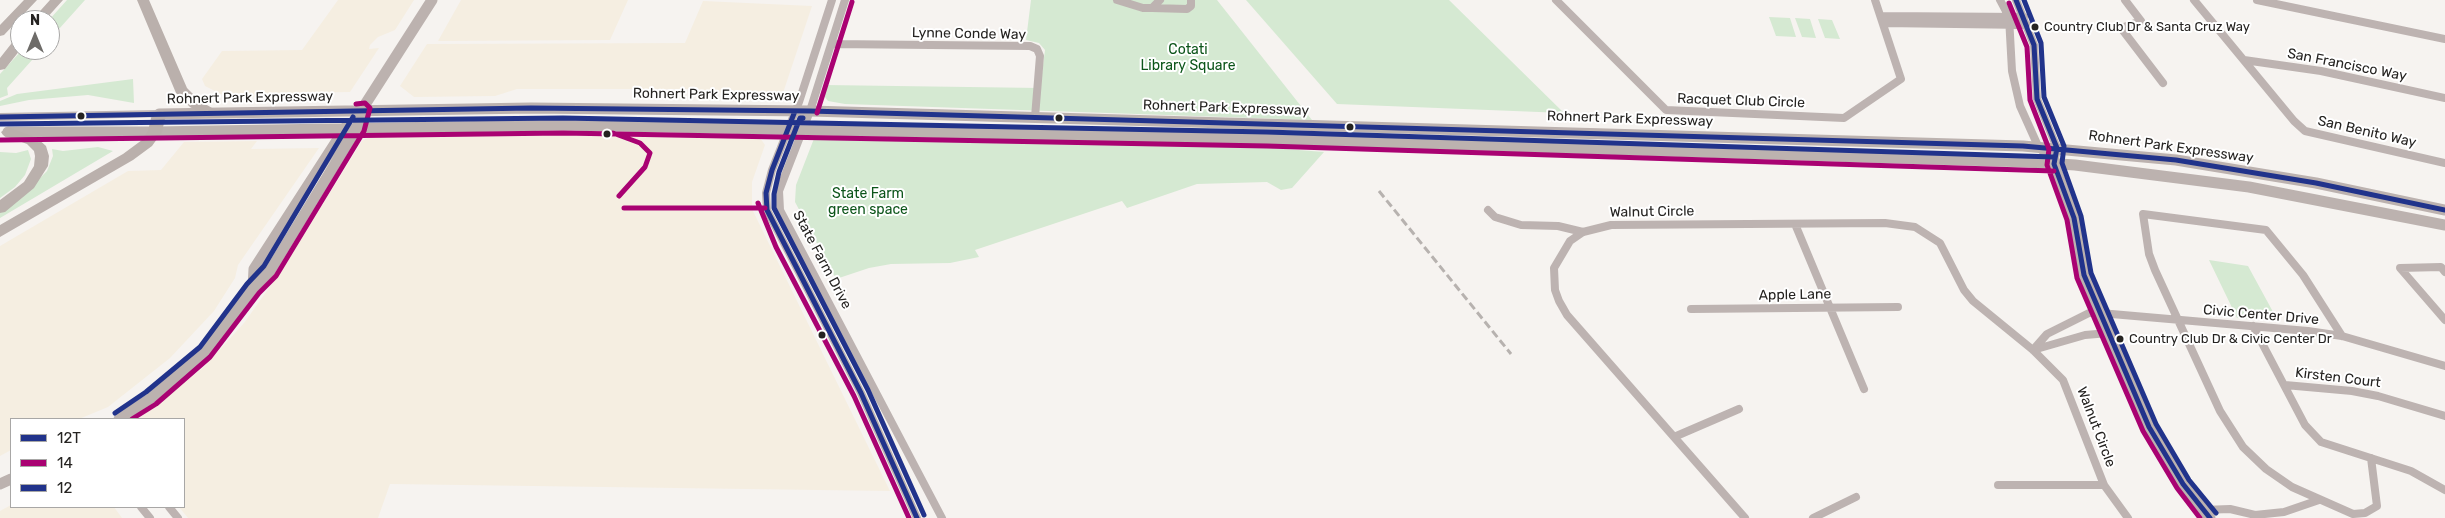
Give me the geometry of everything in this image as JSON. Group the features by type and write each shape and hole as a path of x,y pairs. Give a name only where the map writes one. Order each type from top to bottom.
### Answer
{"highway":[{"path":"0,32 30,0"},
{"path":"48,10 57,0"},
{"path":"143,0 181,90 195,104 214,115"},
{"path":"0,60 10,50"},
{"path":"0,66 10,53"},
{"path":"0,232 128,157 147,142 155,132 158,114"},
{"path":"0,208 29,186 41,166 42,156 41,150 32,142 4,132"}],"main road":[{"path":"121,418 151,398 205,352 253,288 270,271 357,128 363,110 432,0"},
{"name":"Rohnert Park Expressway","path":"0,117 158,114 214,115 363,110 530,108 810,111 2038,146 2176,160 2326,185 2445,210"},
{"path":"253,288 254,269 343,129 363,110"},
{"name":"Rohnert Park Expressway","path":"4,132 155,132 563,125 1267,139 2054,164 2249,187 2445,225"},
{"path":"2054,164 2074,218 2084,275 2108,333 2149,427 2165,457 2206,514"}],"street":[{"name":"State Farm Drive","path":"832,0 795,111 772,170 766,193 766,210 861,393 917,518"},
{"name":"State Farm Drive","path":"845,0 804,130 779,191 780,210 942,518"},
{"path":"1117,0 1142,8 1187,9 1192,6 1191,0"},
{"path":"1152,8 1160,0"},
{"name":"Racquet Club Circle","path":"1556,0 1666,110 1844,118 1901,79 1875,0"},
{"path":"2000,0 2009,16 2011,24 2012,71 2020,106 2038,146 2054,164"},
{"path":"2016,0 2024,16 2034,46 2034,77 2039,109 2057,148 2054,164"},
{"path":"2125,0 2141,21 2121,28 2163,83"},
{"name":"San Benito Way","path":"2194,0 2294,121 2305,131 2445,163"},
{"path":"2257,0 2303,5 2445,39"},
{"path":"1883,20 2024,16"},
{"path":"1883,20 2027,25"},
{"name":"Lynne Conde Way","path":"832,44 1030,46 1036,49 1040,56 1035,117"},
{"name":"San Francisco Way","path":"2244,60 2321,71 2445,98"},
{"path":"1488,210 1495,217 1521,224 1558,226 1583,232"},
{"name":"Civic Center Drive","path":"2178,320 2149,254 2143,214 2266,230 2303,275 2342,336"},
{"name":"Walnut Circle","path":"1745,518 1567,315 1559,301 1555,290 1554,268 1570,241 1583,232 1611,225 1885,223 1915,227 1940,243 1964,290 1972,301 2033,350 2063,380 2104,485 2128,518"},
{"path":"1795,224 1864,389"},
{"path":"2445,272 2441,267 2400,268 2445,320"},
{"name":"Apple Lane","path":"1691,309 1898,307"},
{"path":"2033,350 2047,334 2089,313 2100,313"},
{"name":"Civic Center Drive","path":"2100,313 2253,326 2342,336 2445,366"},
{"path":"2178,320 2220,411 2243,447 2266,469 2319,500 2353,514 2365,514 2377,506 2371,458"},
{"name":"Kirsten Court","path":"2253,326 2305,425 2321,442 2411,471 2445,490"},
{"path":"2033,350 2085,335 2108,333"},
{"name":"Kirsten Court","path":"2285,385 2352,391 2378,396 2445,416"},
{"path":"1674,437 1739,408"},
{"path":"1998,485 2104,485"},
{"path":"1813,518 1856,497"},
{"path":"2206,514 2230,509 2255,515 2284,512 2319,500"},
{"path":"142,508 150,518"},
{"path":"170,508 178,518"}],"shaded area":[{"path":"338,0 414,0 395,30 378,37 370,45 369,49 379,48 350,92 288,93 278,96 240,97 221,94 205,86 202,79 222,51 302,50"},
{"path":"461,0 628,0 610,40 438,41"},
{"path":"703,1 812,6 783,93 752,96 687,89 517,89 495,96 414,97 400,86 427,44 685,43"},
{"path":"588,131 758,135 765,145 752,182 752,209 890,491 390,484 378,518 188,518 180,508 185,508 185,418 139,418 204,367 244,323 286,264 362,141 379,132"},
{"path":"257,141 251,149 319,148 238,265 235,278 214,311 170,358 108,407 81,418 10,418 10,451 0,456 0,246 128,171 161,170 184,142"},
{"path":"10,506 10,508 115,508 122,518 0,518 0,511"}],"green space":[{"path":"67,0 85,0 60,28 60,10 58,10"},
{"name":"Cotati Library Square","path":"1031,0 1217,0 1312,120 845,104 828,101 822,93 825,85 1040,88 1045,50 1039,43 1026,40"},
{"path":"1246,0 1449,0 1564,113 1337,104"},
{"path":"1769,17 1790,18 1796,37 1776,36"},
{"path":"1795,18 1810,19 1816,38 1802,37"},
{"path":"1818,19 1832,20 1840,39 1825,38"},
{"path":"13,60 32,60 7,88 8,95 0,98 0,74"},
{"path":"133,79 134,103 88,95 29,100 0,106 0,101 17,94"},
{"name":"State Farm green space","path":"815,136 1247,146 1324,152 1292,188 1281,190 1267,182 1197,184 1127,208 1122,201 975,250 979,257 950,263 891,264 869,268 836,279 795,202 796,185"},
{"path":"98,147 113,151 0,218 0,210 20,198 47,171 53,156 52,149 63,151"},
{"path":"28,150 31,159 25,175 15,187 0,198 0,152 16,153"},
{"path":"2209,260 2248,266 2278,321 2237,318"}],"railway":[{"path":"1379,191 1511,354"}],"transit line":[{"name":"12T","path":"2016,0 2034,45 2037,99 2057,148 2054,164 2074,218 2084,275 2149,427 2183,484 2210,518"},
{"name":"12","path":"2024,0 2041,43 2044,97 2064,146 2062,163 2081,216 2091,273 2156,424 2189,480 2216,513"},
{"name":"14","path":"817,113 852,2"},
{"name":"14","path":"2009,3 2027,47 2030,100 2049,149 2047,165 2067,220 2077,278 2143,431 2177,488 2200,518"},
{"name":"14","path":"134,418 156,404 210,357 259,293 276,276 364,131 370,108 365,103 356,104"},
{"name":"12T","path":"0,117 531,108 810,111 2023,146 2176,160 2316,183 2445,210"},
{"name":"12T","path":"795,111 772,170 766,193 767,210 861,393 917,518"},
{"name":"12","path":"115,413 146,392 200,347 247,284 264,266 353,117"},
{"name":"12","path":"0,124 155,124 563,118 1267,132 2054,157"},
{"name":"12","path":"803,118 800,118 779,172 774,194 774,208 868,390 924,515"},
{"name":"14","path":"0,140 563,133 1267,146 2054,171"},
{"name":"14","path":"613,133 640,143 650,153 645,167 619,196"},
{"name":"14","path":"758,203 776,247 854,396 909,518"},
{"name":"14","path":"624,208 765,208"}],"place":[{"name":"Country Club Dr & Santa Cruz Way","path":"2035,27"},
{"name":"Country Club Dr & Civic Center Dr","path":"2120,339"}]}
